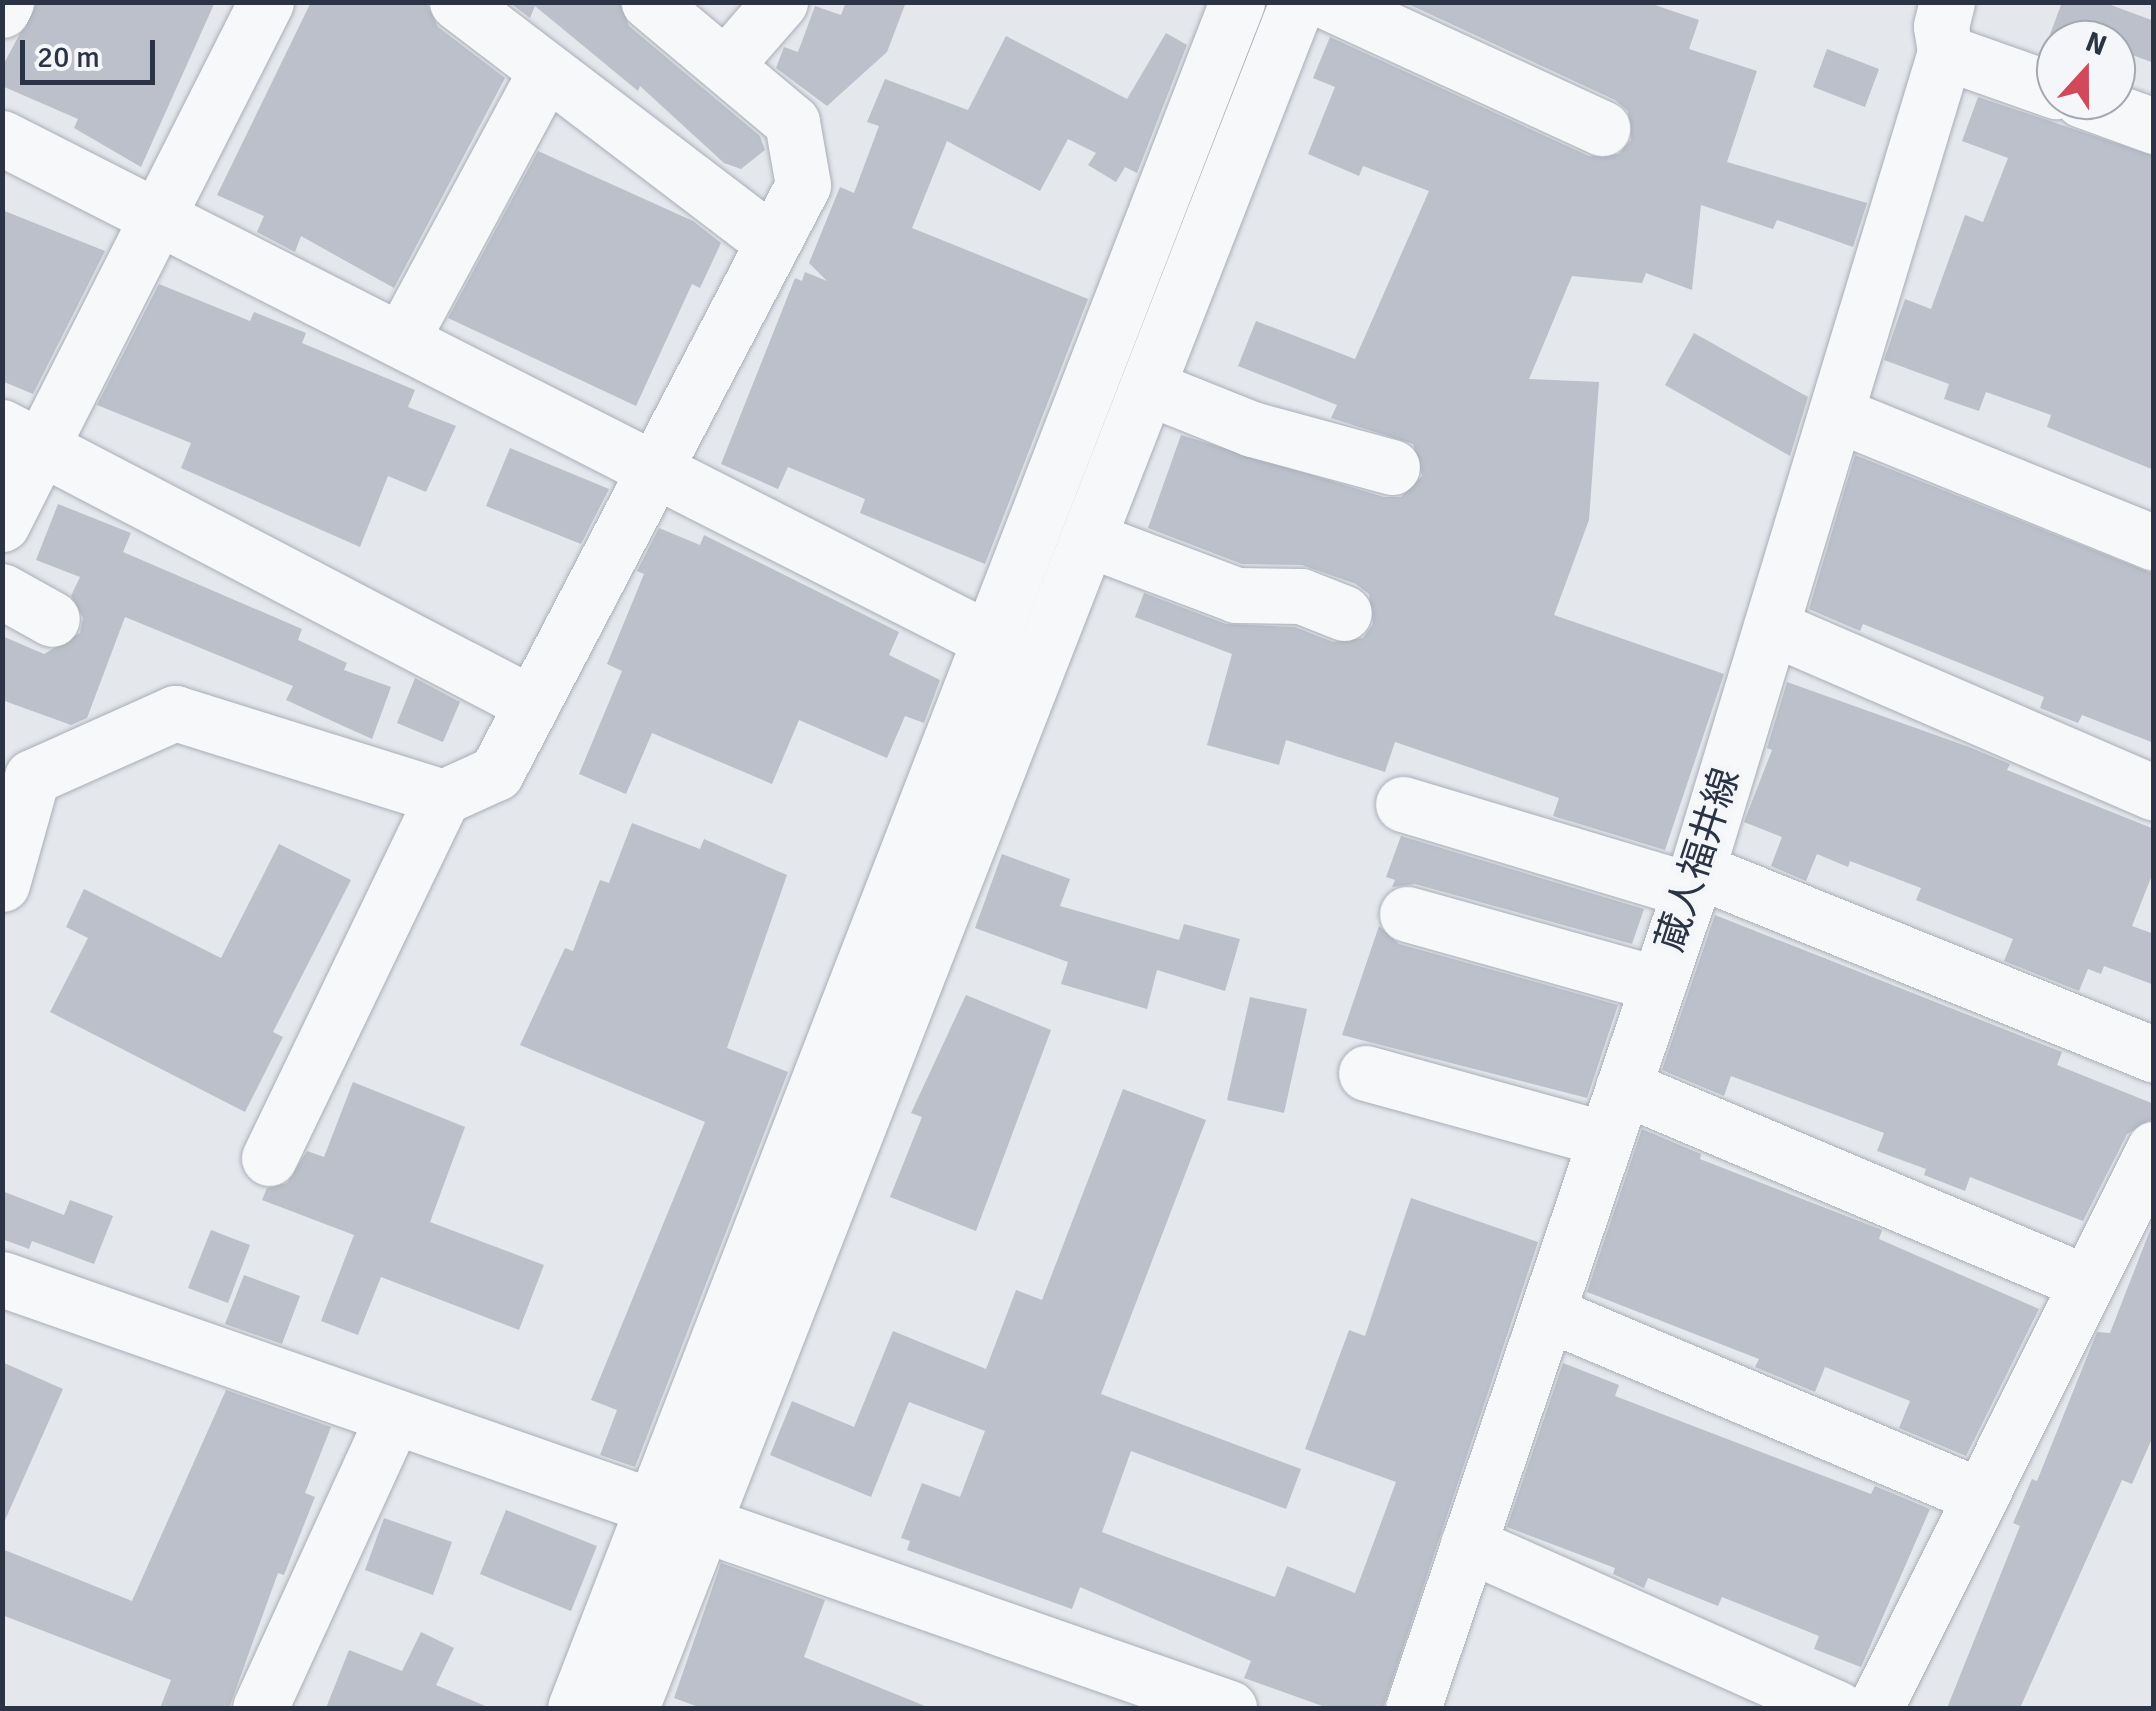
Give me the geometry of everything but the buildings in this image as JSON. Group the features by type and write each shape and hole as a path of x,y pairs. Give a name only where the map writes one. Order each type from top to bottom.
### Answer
{"street":[{"path":"2,10 6,2"},
{"path":"2,524 24,438 156,214 266,2"},
{"path":"457,2 772,242"},
{"path":"269,1158 443,797 496,773 804,184 792,122 727,63 650,2"},
{"path":"727,63 780,2"},
{"path":"575,1708 1237,2"},
{"path":"631,1708 1297,2"},
{"path":"1328,2 1602,128"},
{"path":"1946,27 2036,79"},
{"name":"蔵人福井線","path":"1412,1708 1694,880 1837,414 1946,27"},
{"path":"401,340 546,71"},
{"path":"2,138 990,640"},
{"path":"1147,387 1252,429 1392,467"},
{"path":"1837,414 2153,540"},
{"path":"24,438 532,704"},
{"path":"1088,539 1236,595 1301,596 1344,613"},
{"path":"2,591 52,619"},
{"path":"1771,628 2154,793"},
{"path":"2,884 10,822 32,777 175,713 443,797"},
{"path":"1403,804 1694,880 2154,1055"},
{"path":"1407,914 1658,984"},
{"path":"1366,1073 1605,1139"},
{"path":"1624,1087 2085,1282"},
{"path":"1875,1708 1977,1495 2154,1149"},
{"path":"2,1279 652,1509 705,1520 1229,1708"},
{"path":"1546,1313 1977,1495"},
{"path":"260,1708 393,1418"},
{"path":"1468,1544 1837,1708"}]}
